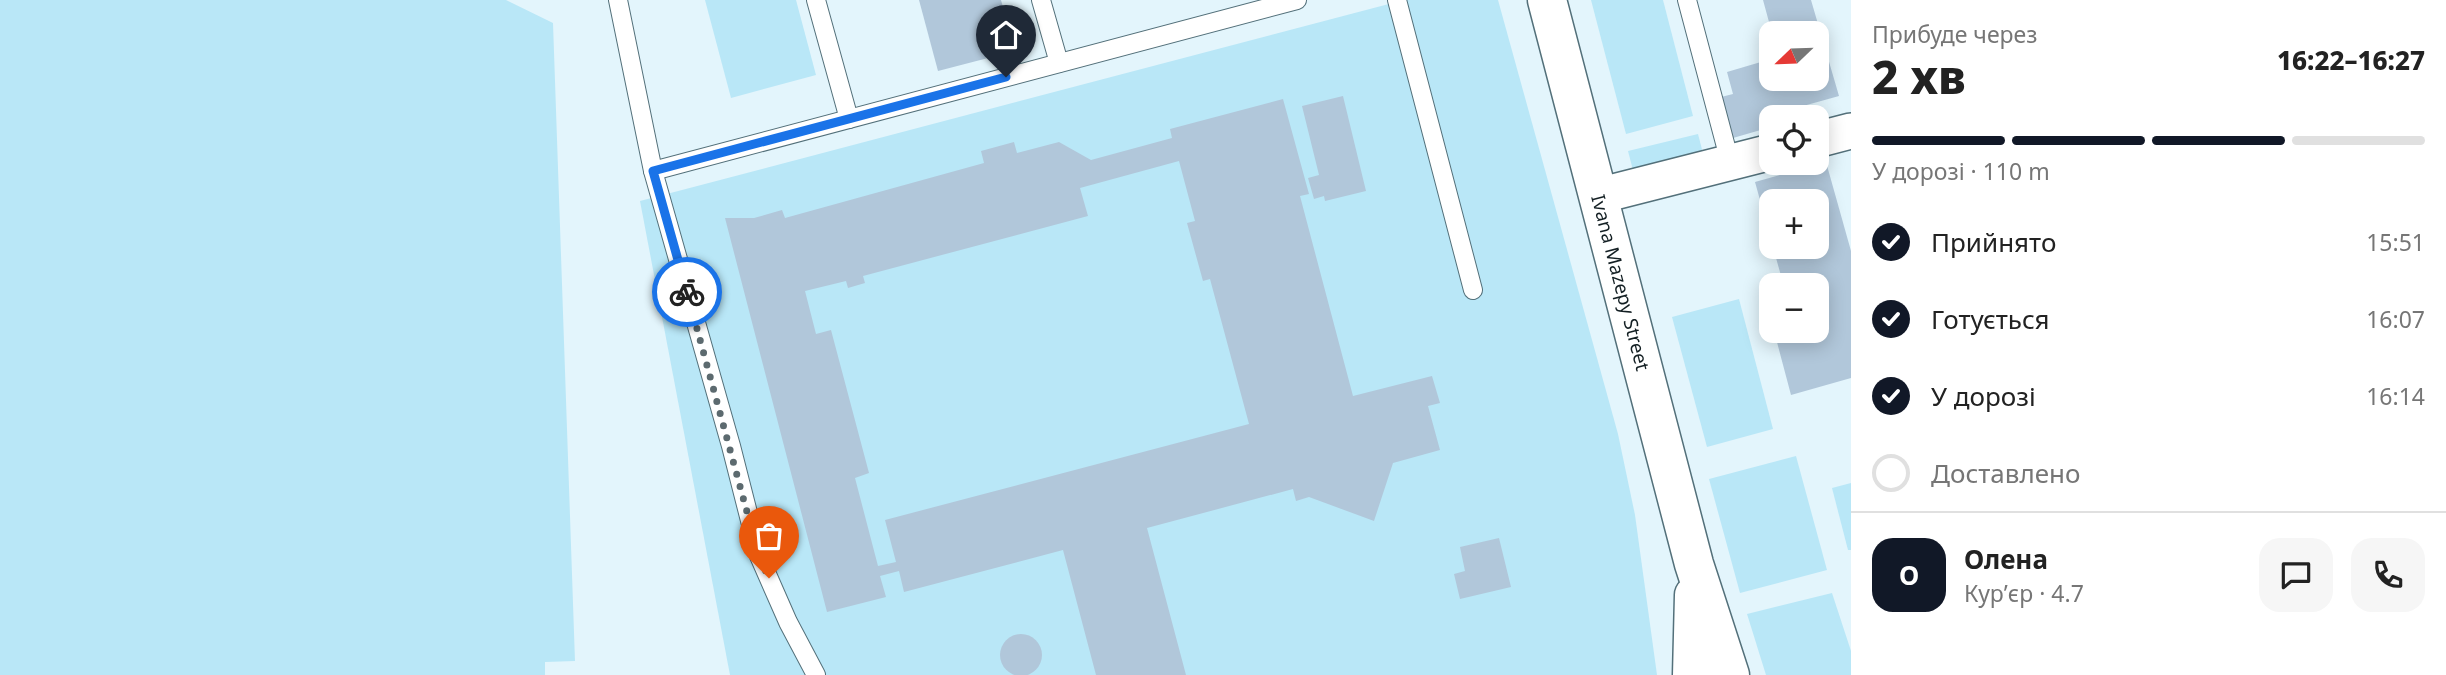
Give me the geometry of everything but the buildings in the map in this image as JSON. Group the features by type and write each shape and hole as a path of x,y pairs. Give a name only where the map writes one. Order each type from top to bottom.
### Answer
{"street":[{"name":"Ivana Mazepy Street","path":"1547,0 1694,564"},
{"path":"1829,137 1851,131"},
{"path":"1598,196 1759,155"},
{"path":"1692,675 1694,564"},
{"path":"1694,564 1708,675"},
{"path":"1694,564 1730,675"},
{"path":"1694,564 1741,675"}],"lane":[{"path":"618,0 653,171 731,446 759,556 788,622 816,675"},
{"path":"816,0 849,119"},
{"path":"1041,0 1059,63"},
{"path":"653,171 1297,0"},
{"path":"1397,0 1473,290"},
{"path":"1687,0 1730,162"}],"shaded area":[{"path":"0,0 506,0 553,23 575,661 545,662 545,675 0,675"},
{"path":"705,0 796,0 816,75 731,98"},
{"path":"1404,0 1498,0 1618,434 1635,515 1657,675 730,675 640,201"},
{"path":"1591,0 1663,0 1693,116 1626,134"},
{"path":"1698,134 1705,161 1635,178 1628,151"},
{"path":"1739,299 1773,429 1707,447 1672,317"},
{"path":"1796,456 1827,570 1740,593 1709,479"},
{"path":"1851,483 1851,550 1848,550 1832,488"},
{"path":"1832,593 1851,651 1851,675 1766,675 1747,614"}],"way so far":[{"path":"687,292 759,556 769,578"}],"route":[{"path":"687,292 653,171 1006,77"}]}
